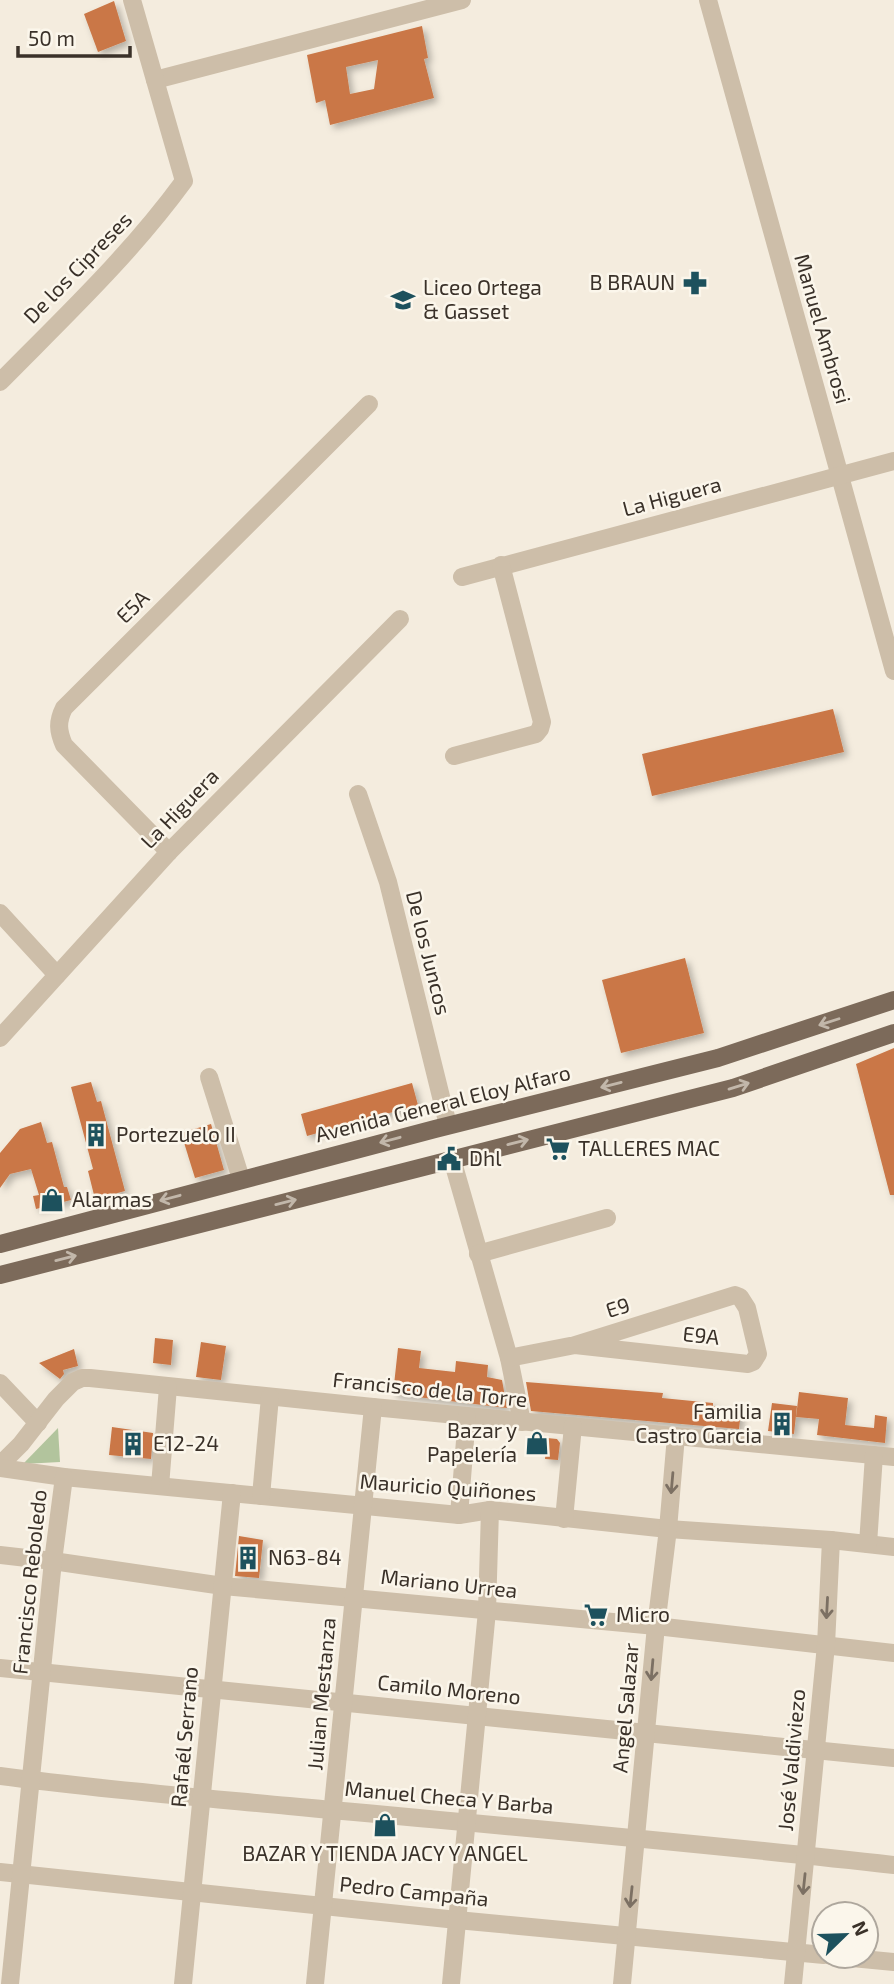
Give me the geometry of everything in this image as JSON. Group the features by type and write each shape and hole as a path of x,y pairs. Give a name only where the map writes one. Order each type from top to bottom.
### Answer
{"main road":[{"name":"Avenida General Eloy Alfaro","path":"0,1244 448,1125 718,1058 894,1000"},
{"path":"0,1275 733,1088 894,1034"}],"street":[{"path":"132,0 155,80 462,0"},
{"name":"Manuel Ambrosi","path":"708,0 894,671"},
{"name":"De los Cipreses","path":"0,382 100,282 153,222 184,181 155,80"},
{"name":"E5A","path":"169,852 64,745 58,725 60,716 64,708 369,404"},
{"name":"La Higuera","path":"461,577 894,461"},
{"path":"454,756 536,734 542,722 500,565"},
{"name":"La Higuera","path":"0,1038 169,852 400,620"},
{"name":"De los Juncos","path":"358,794 388,882 448,1125"},
{"path":"0,913 57,975"},
{"path":"209,1077 241,1179"},
{"path":"452,1159 509,1358 522,1422"},
{"path":"478,1254 607,1218"},
{"name":"E9","path":"509,1358 575,1345 728,1296 740,1297"},
{"name":"E9A","path":"575,1345 748,1364 757,1358 758,1349 747,1308 740,1297"},
{"name":"Francisco de la Torre","path":"0,1466 56,1399 73,1382 82,1378 894,1457"},
{"path":"0,1383 38,1423"},
{"path":"160,1486 168,1387"},
{"path":"261,1496 270,1397"},
{"name":"Julian Mestanza","path":"315,1984 373,1408"},
{"path":"460,1516 467,1416"},
{"path":"564,1519 573,1426"},
{"name":"Angel Salazar","path":"622,1984 676,1436"},
{"path":"868,1544 874,1455"},
{"name":"Mauricio Quiñones","path":"0,1466 64,1476 460,1516 490,1510 668,1529 894,1547"},
{"name":"Francisco Reboledo","path":"10,1984 64,1476"},
{"name":"Rafaél Serrano","path":"183,1984 232,1493"},
{"path":"451,1984 487,1611 490,1510"},
{"name":"José Valdiviezo","path":"793,1984 807,1856 831,1540"},
{"name":"Mariano Urrea","path":"0,1555 223,1586 656,1626 894,1653"},
{"name":"Camilo Moreno","path":"0,1668 894,1758"},
{"name":"Manuel Checa Y Barba","path":"0,1776 466,1824 637,1838 894,1866"},
{"name":"Pedro Campaña","path":"0,1872 810,1954"}],"green space":[{"path":"58,1428 60,1462 23,1464"}],"building":[{"path":"114,1 126,41 98,52 84,14"},
{"path":"422,26 428,58 424,59 434,98 330,125 325,100 316,103 307,55","holes":["378,60 374,89 350,94 346,67"]},
{"path":"833,709 844,752 652,796 642,754"},
{"path":"685,958 704,1033 621,1053 602,980"},
{"path":"894,1048 894,1195 890,1195 856,1064"},
{"name":"Portezuelo II","path":"91,1082 97,1102 101,1101 125,1191 95,1199 88,1171 93,1169 71,1087"},
{"path":"412,1083 418,1105 307,1136 301,1114"},
{"path":"41,1122 47,1143 52,1142 64,1187 67,1187 71,1200 36,1209 33,1196 39,1195 31,1169 10,1174 0,1188 0,1153 20,1129"},
{"path":"211,1124 224,1170 195,1178 181,1133"},
{"path":"155,1338 173,1340 171,1365 153,1363"},
{"path":"201,1342 226,1346 221,1380 196,1377"},
{"path":"398,1348 421,1351 419,1368 455,1372 456,1361 488,1365 487,1377 502,1380 507,1408 393,1394"},
{"path":"74,1349 78,1366 63,1370 64,1374 60,1379 39,1363"},
{"path":"526,1382 663,1393 662,1398 713,1403 713,1406 741,1410 739,1429 531,1411"},
{"path":"799,1392 848,1398 845,1425 874,1428 875,1415 887,1417 885,1443 817,1435 819,1419 796,1417"},
{"name":"Familia Castro Garcia","path":"772,1403 797,1406 794,1434 768,1431"},
{"name":"E12-24","path":"112,1427 153,1433 151,1459 109,1455"},
{"path":"547,1438 557,1439 560,1443 558,1460 545,1459"},
{"name":"N63-84","path":"239,1536 263,1540 259,1578 235,1576"}],"place":[{"name":"B BRAUN","path":"695,283"},
{"name":"Liceo Ortega & Gasset","path":"403,300"},
{"name":"Portezuelo II","path":"96,1135"},
{"name":"TALLERES MAC","path":"558,1149"},
{"name":"Dhl","path":"449,1159"},
{"name":"Alarmas","path":"52,1200"},
{"name":"Familia Castro Garcia","path":"782,1424"},
{"name":"Bazar y Papelería","path":"537,1443"},
{"name":"E12-24","path":"133,1444"},
{"name":"N63-84","path":"248,1558"},
{"name":"Micro","path":"596,1615"},
{"name":"BAZAR Y TIENDA JACY Y ANGEL","path":"385,1825"}]}
